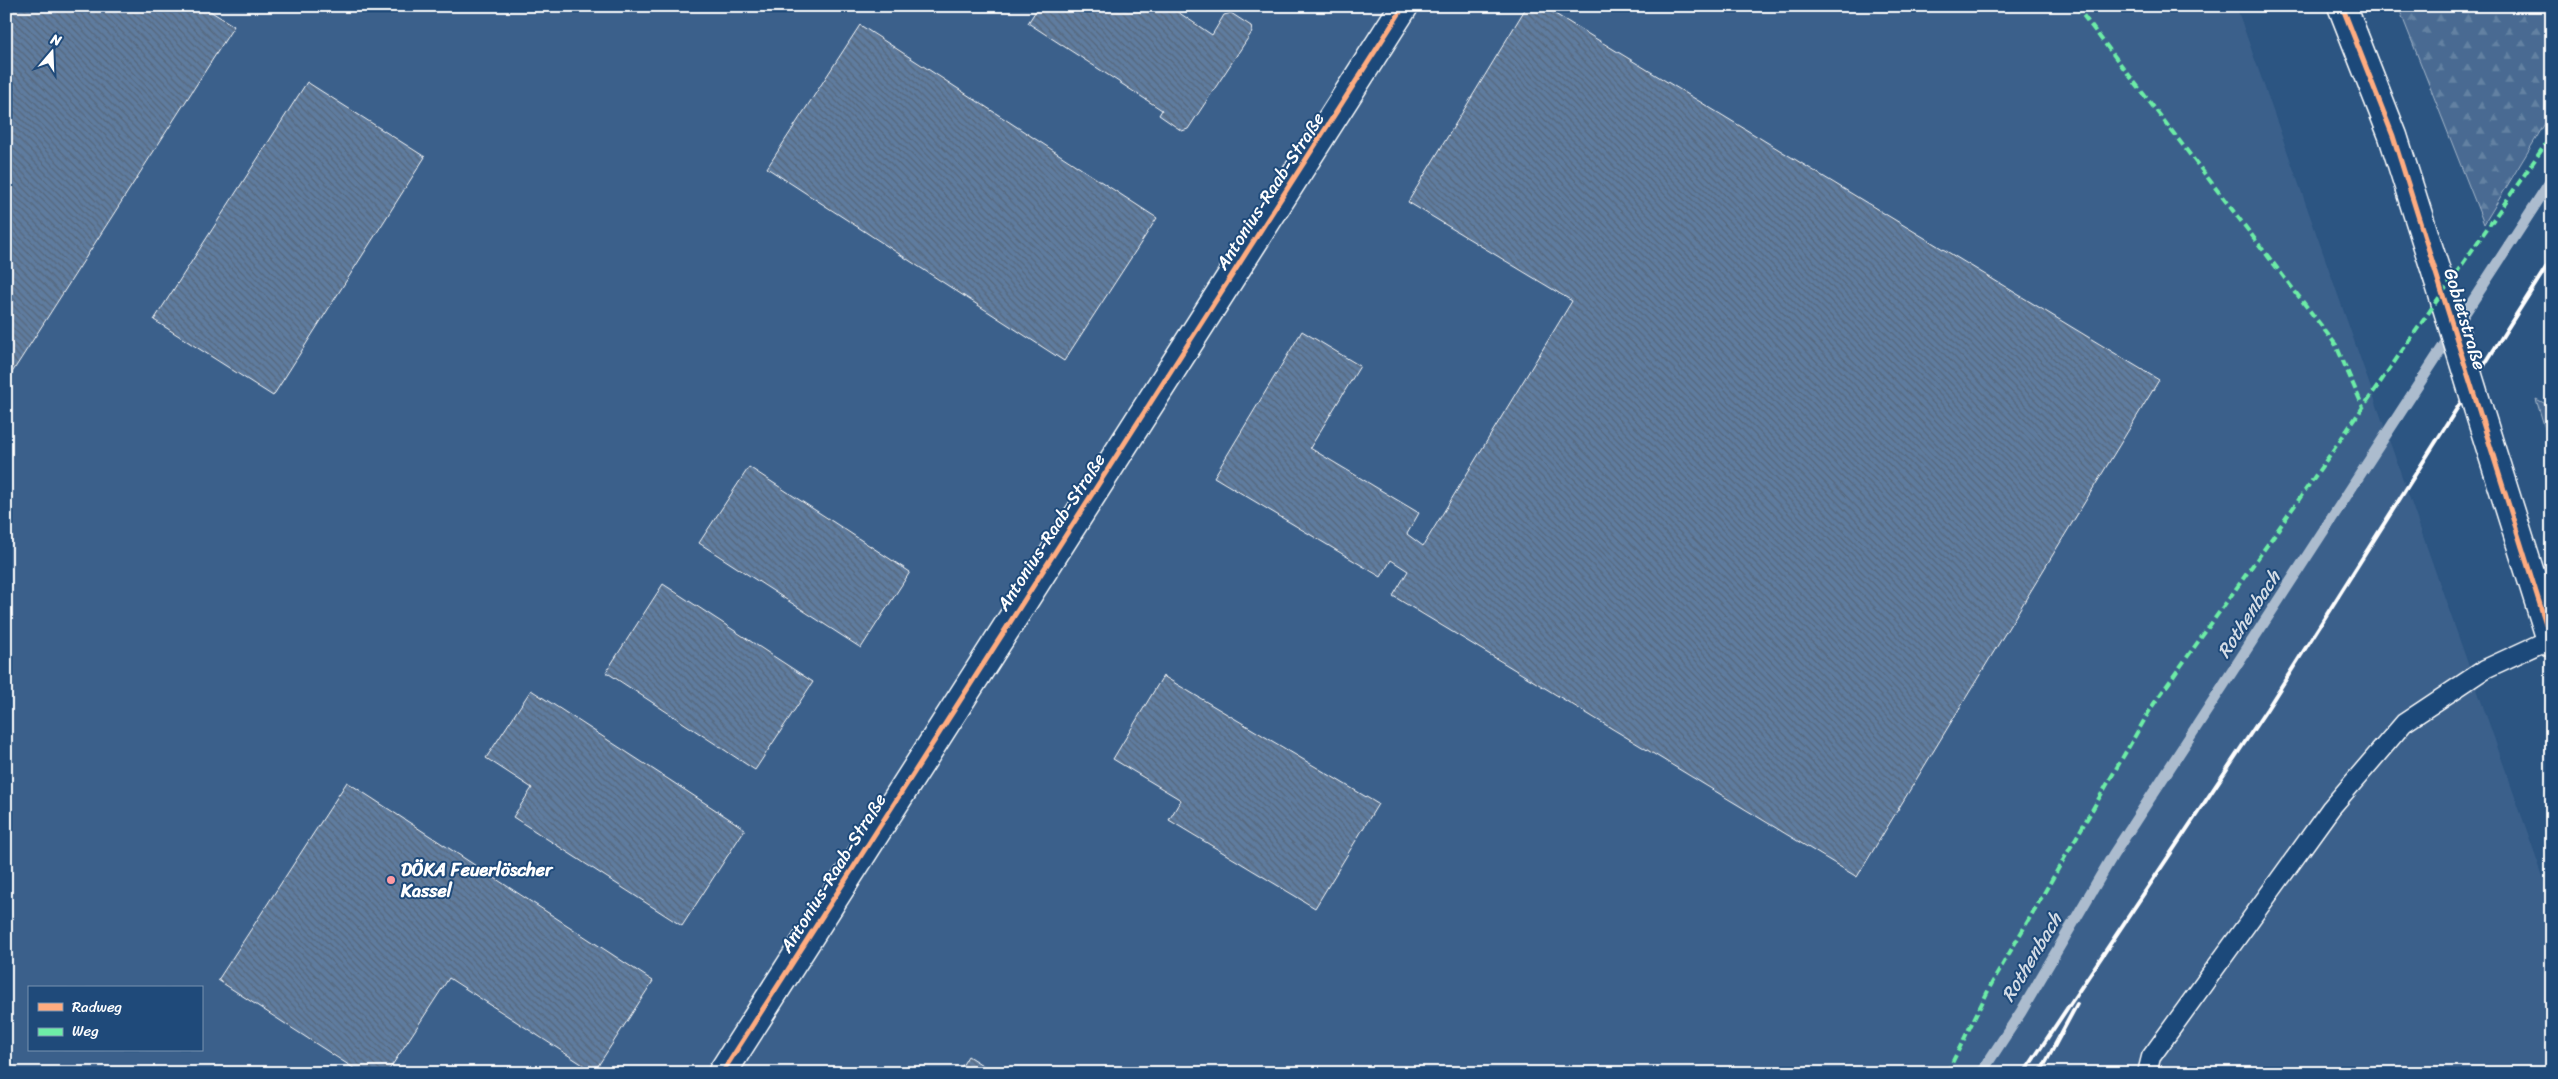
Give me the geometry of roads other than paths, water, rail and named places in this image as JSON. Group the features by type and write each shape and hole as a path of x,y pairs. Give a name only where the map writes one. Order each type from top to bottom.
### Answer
{"street":[{"name":"Antonius-Raab-Straße","path":"722,1073 1404,6"},
{"name":"Gobietstraße","path":"2342,6 2393,136 2551,641"}],"lane":[{"path":"2147,1073 2151,1057 2331,808 2404,722 2485,669 2551,641"}],"waterway":[{"name":"Rothenbach","path":"1981,1073 2021,1012 2113,855 2552,179"}],"railway":[{"path":"2024,1073 2267,709 2552,258"},
{"path":"2040,1073 2077,1004"}],"place":[{"name":"DÖKA Feuerlöscher Kassel","path":"391,880"}]}
